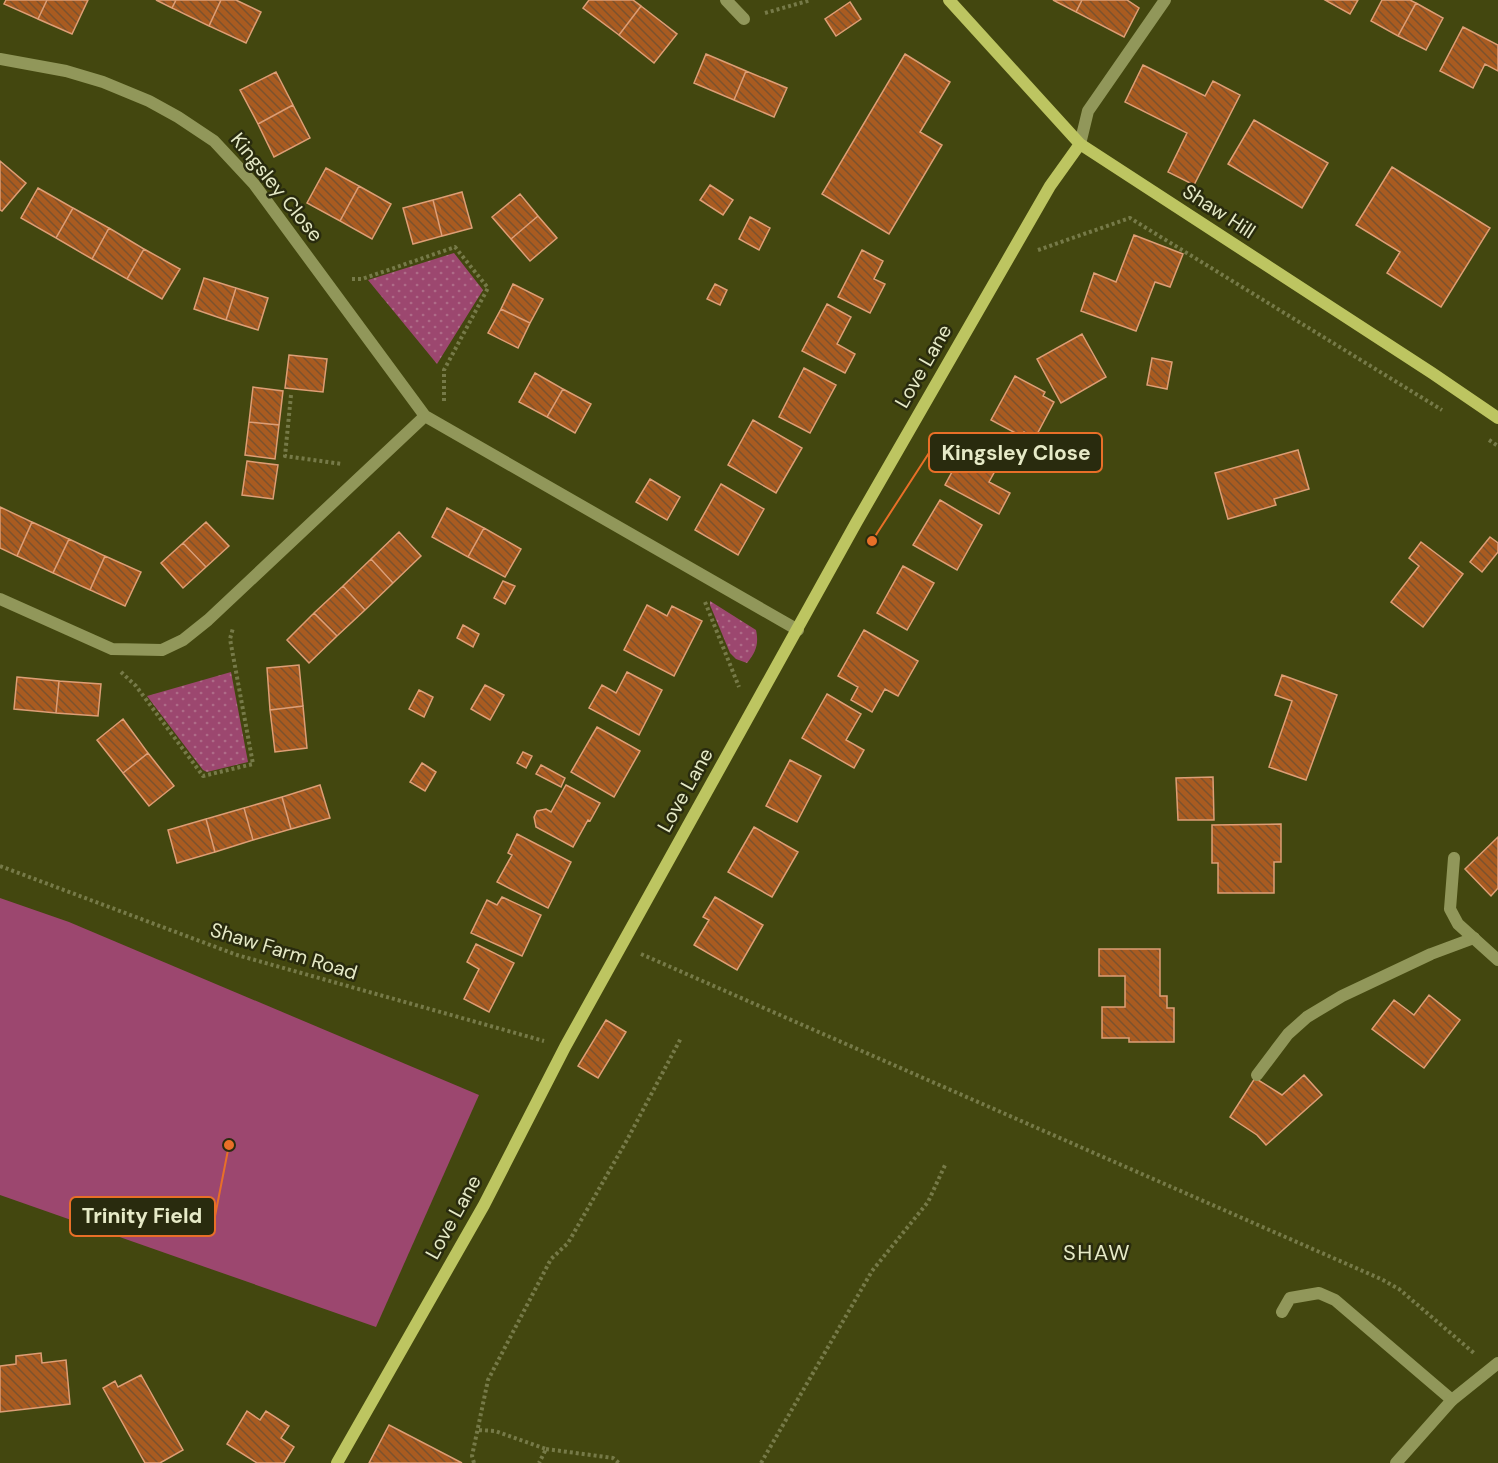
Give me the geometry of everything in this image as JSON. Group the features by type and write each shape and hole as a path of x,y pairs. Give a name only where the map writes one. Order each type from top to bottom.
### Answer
{"street":[{"path":"726,0 744,20"},
{"name":"Shaw Hill","path":"949,0 1080,144 1498,418"},
{"path":"1080,144 1088,111 1165,0"},
{"name":"Kingsley Close","path":"0,58 66,71 103,82 149,101 214,141 254,184 424,416 798,630"},
{"name":"Love Lane","path":"337,1463 484,1204 565,1047 856,523 1050,186 1080,144"},
{"path":"0,599 112,649 162,650 183,640 241,589 424,416"},
{"path":"1454,858 1450,909 1458,924 1498,960"},
{"path":"1257,1075 1288,1034 1307,1017 1342,996 1431,954 1474,938"},
{"path":"1282,1312 1290,1298 1319,1293 1335,1300 1452,1400"},
{"path":"1396,1463 1452,1400 1494,1367"}],"path":[{"path":"744,20 811,0"},
{"path":"1006,262 1130,218 1442,410"},
{"path":"326,280 362,279 455,248 488,288 444,370 443,428"},
{"path":"291,395 285,456 370,468"},
{"path":"1480,434 1498,446"},
{"path":"691,568 750,714"},
{"path":"113,665 136,686 203,776 253,764 230,639 241,589"},
{"name":"Shaw Farm Road","path":"0,866 237,955 565,1047"},
{"path":"622,945 1381,1279 1399,1289 1494,1367"},
{"path":"474,1463 472,1456 488,1380 551,1259 568,1243 627,1140 681,1038"},
{"path":"760,1463 872,1271 928,1202 946,1163"},
{"path":"479,1430 495,1431 546,1449 613,1458 619,1463"},
{"path":"538,1463 546,1449"}],"shaded area":[{"path":"454,253 483,290 437,364 368,280"},
{"path":"710,601 756,630 756,648 747,663 736,659 730,653"},
{"path":"231,672 248,762 207,772 203,770 147,696"},
{"path":"0,898 69,922 479,1095 376,1327 0,1195"}],"building":[{"path":"6,0 47,0 38,19 4,4"},
{"path":"47,0 88,0 72,34 38,19"},
{"path":"156,0 176,0 172,8"},
{"path":"176,0 221,0 209,26 172,8"},
{"path":"221,0 236,0 261,12 246,43 209,26"},
{"path":"589,0 633,0 641,6 619,35 583,8"},
{"path":"1053,0 1082,0 1076,12"},
{"path":"1082,0 1127,0 1139,8 1124,37 1076,12"},
{"path":"1325,0 1358,0 1350,14"},
{"path":"1382,0 1410,0 1416,3 1398,36 1371,21"},
{"path":"850,2 861,19 836,36 825,19"},
{"path":"1416,3 1443,18 1426,50 1398,36"},
{"path":"641,6 677,34 654,63 619,35"},
{"path":"1463,27 1498,45 1498,71 1485,64 1473,88 1440,71"},
{"path":"706,54 746,71 734,100 694,83"},
{"path":"905,54 950,82 920,132 942,145 889,234 822,194"},
{"path":"1143,65 1205,96 1213,81 1240,95 1194,185 1168,172 1187,133 1125,102"},
{"path":"746,71 787,88 774,117 734,100"},
{"path":"276,72 293,105 258,124 240,90"},
{"path":"293,105 310,138 274,157 258,124"},
{"path":"1254,120 1328,163 1302,208 1228,164"},
{"path":"0,161 26,183 2,211 0,210"},
{"path":"1392,167 1490,228 1441,307 1387,273 1400,252 1356,225"},
{"path":"326,168 359,186 340,221 307,203"},
{"path":"710,185 733,200 723,215 700,200"},
{"path":"359,186 391,204 372,239 340,221"},
{"path":"38,188 73,208 56,238 21,218"},
{"path":"462,192 472,228 442,236 433,200"},
{"path":"520,194 538,216 511,239 492,217"},
{"path":"433,200 442,236 413,244 403,208"},
{"path":"73,208 109,228 92,259 56,238"},
{"path":"538,216 557,238 530,261 511,239"},
{"path":"750,217 770,228 759,250 739,239"},
{"path":"109,228 144,249 127,279 92,259"},
{"path":"1134,235 1183,254 1170,287 1155,282 1136,331 1081,311 1094,273 1116,282"},
{"path":"144,249 180,269 162,299 127,279"},
{"path":"862,250 883,261 874,279 885,284 870,313 838,297"},
{"path":"204,278 236,288 226,320 194,309"},
{"path":"513,284 543,299 530,323 501,309"},
{"path":"715,284 727,290 720,305 707,299"},
{"path":"236,288 268,298 258,330 226,320"},
{"path":"827,304 851,317 837,344 855,354 845,373 802,351"},
{"path":"501,309 530,323 518,348 488,333"},
{"path":"1082,334 1106,377 1061,403 1037,359"},
{"path":"289,355 327,359 323,392 285,388"},
{"path":"1152,358 1172,362 1167,389 1147,385"},
{"path":"804,368 836,385 810,433 779,417"},
{"path":"535,373 563,389 547,417 519,402"},
{"path":"1015,376 1045,392 1043,396 1054,402 1035,438 1024,432 1021,436 991,420"},
{"path":"253,387 283,391 279,425 249,422"},
{"path":"563,389 591,404 575,433 547,417"},
{"path":"753,420 802,448 776,493 728,465"},
{"path":"249,422 279,425 275,459 245,455"},
{"path":"973,433 1006,451 989,482 1010,493 999,514 945,485"},
{"path":"1298,450 1309,489 1274,499 1276,505 1228,519 1215,473"},
{"path":"247,461 278,465 273,499 242,495"},
{"path":"650,479 680,497 667,520 636,502"},
{"path":"721,484 764,509 738,555 695,530"},
{"path":"940,500 982,525 957,570 913,545"},
{"path":"0,507 32,522 17,556 0,548"},
{"path":"447,508 484,528 468,557 432,537"},
{"path":"32,522 69,539 53,573 17,556"},
{"path":"206,522 229,546 206,567 183,543"},
{"path":"484,528 521,549 505,577 468,557"},
{"path":"399,532 421,556 393,583 371,559"},
{"path":"1490,537 1498,543 1498,552 1482,572 1470,562"},
{"path":"69,539 105,556 90,590 53,573"},
{"path":"1421,542 1463,574 1423,627 1391,602 1419,566 1409,558"},
{"path":"183,543 206,567 183,588 161,563"},
{"path":"105,556 141,572 125,606 90,590"},
{"path":"371,559 393,583 365,610 343,586"},
{"path":"903,566 934,583 907,630 877,613"},
{"path":"503,581 515,586 505,604 494,598"},
{"path":"343,586 365,610 337,636 314,613"},
{"path":"647,605 667,616 672,606 702,621 674,676 624,650"},
{"path":"314,613 337,636 309,663 287,640"},
{"path":"463,625 479,634 473,647 457,638"},
{"path":"864,630 918,661 898,696 885,689 872,712 851,700 858,687 838,676"},
{"path":"299,665 303,706 270,710 267,668"},
{"path":"627,672 662,690 639,735 589,708 602,685 616,693"},
{"path":"1282,675 1337,695 1306,780 1269,767 1292,701 1275,695"},
{"path":"17,677 59,681 56,713 14,709"},
{"path":"59,681 101,684 98,716 56,713"},
{"path":"485,685 504,695 490,720 471,709"},
{"path":"419,690 433,697 424,717 409,709"},
{"path":"827,694 861,714 846,740 864,750 854,768 802,738"},
{"path":"303,706 307,748 275,752 270,710"},
{"path":"123,719 148,753 123,773 97,740"},
{"path":"597,727 640,751 614,797 571,772"},
{"path":"523,752 532,756 526,768 517,763"},
{"path":"148,753 174,786 149,806 123,773"},
{"path":"790,760 821,776 797,822 766,806"},
{"path":"422,763 436,772 425,791 410,782"},
{"path":"541,765 565,778 561,787 536,774"},
{"path":"1213,777 1214,820 1178,820 1176,778"},
{"path":"320,785 330,818 291,829 282,797"},
{"path":"566,785 600,803 573,847 536,827 534,817 537,811 546,809 551,812"},
{"path":"282,797 291,829 253,840 244,808"},
{"path":"244,808 253,840 215,852 206,819"},
{"path":"206,819 215,852 177,863 168,830"},
{"path":"1281,824 1281,862 1274,862 1274,893 1218,893 1218,863 1212,863 1212,825"},
{"path":"754,827 798,852 772,897 728,872"},
{"path":"517,834 571,862 548,908 497,882 512,855 508,853"},
{"path":"1498,837 1498,888 1491,896 1465,869"},
{"path":"502,897 541,915 522,956 471,933 487,900 497,905"},
{"path":"715,897 763,925 737,970 694,945 709,920 703,917"},
{"path":"476,944 514,963 489,1012 464,999 479,969 467,962"},
{"path":"1099,949 1160,949 1160,996 1167,996 1167,1008 1174,1008 1174,1042 1129,1042 1129,1038 1102,1038 1102,1007 1125,1007 1125,976 1099,976"},
{"path":"1429,995 1460,1020 1424,1068 1372,1029 1394,1000 1414,1015"},
{"path":"606,1020 626,1032 598,1078 578,1066"},
{"path":"1304,1075 1322,1095 1266,1145 1257,1135 1230,1117 1255,1078 1282,1095"},
{"path":"41,1353 42,1363 66,1360 70,1404 0,1412 0,1366 16,1364 16,1356"},
{"path":"141,1375 183,1450 160,1463 145,1463 103,1388 115,1381 118,1387"},
{"path":"247,1411 260,1420 266,1411 289,1426 281,1438 294,1447 284,1463 257,1463 227,1444"},
{"path":"389,1425 462,1463 369,1463"}],"place":[{"name":"Kingsley Close","path":"872,541"},
{"name":"Trinity Field","path":"229,1145"}],"district":[{"name":"SHAW","path":"1097,1252"}]}
